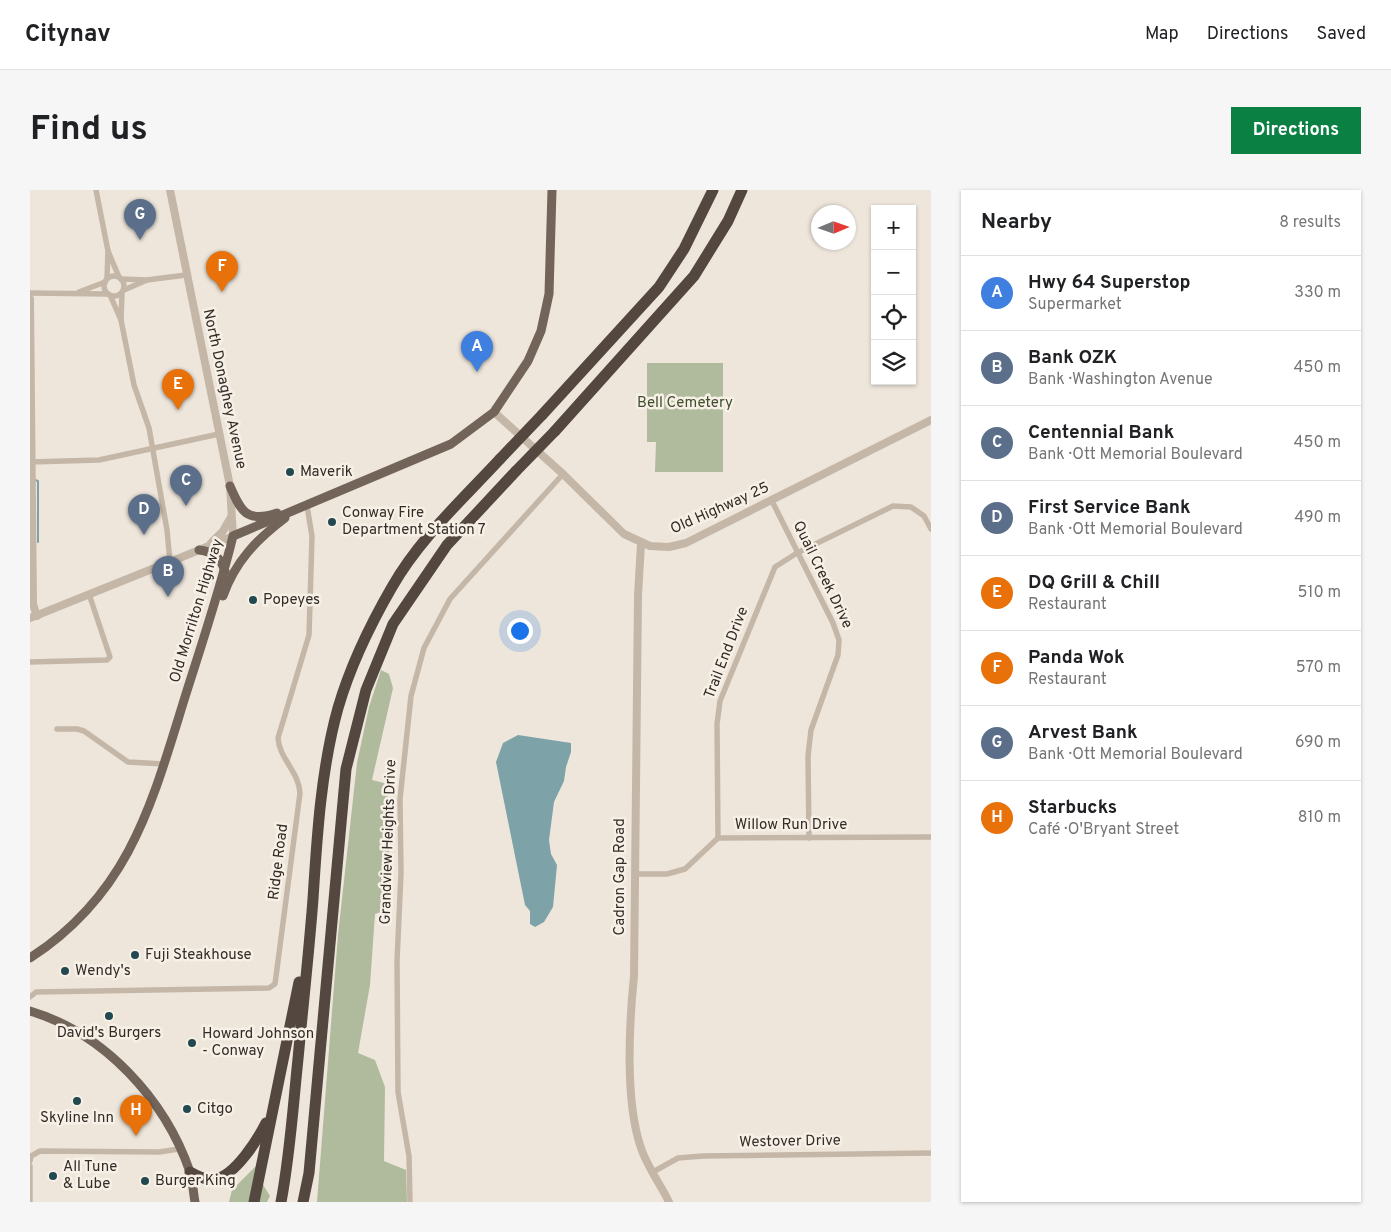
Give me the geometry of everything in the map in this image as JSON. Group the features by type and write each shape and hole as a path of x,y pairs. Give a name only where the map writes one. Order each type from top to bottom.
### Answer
{"highway":[{"path":"281,1202 288,1159 317,838 326,769 338,708 356,660 392,586 414,555 659,287 684,249 713,190"},
{"path":"305,1202 346,769 366,690 393,624 447,545 555,431 694,276 728,222 742,190"},
{"path":"254,1202 312,906"},
{"path":"190,1172 213,1180 230,1171 253,1146 273,1110"}],"main road":[{"name":"Old Morrilton Highway","path":"30,958 51,943 92,906 124,863 139,834 164,764 234,536 451,444 494,412 528,361 541,331 549,294 552,190"},
{"path":"230,486 238,506 251,516 268,516 307,506"},
{"path":"199,654 228,582 239,561 258,540 285,519 307,506"},
{"path":"199,550 210,551 218,556 224,571"},
{"path":"30,1011 59,1022 98,1045 137,1082 168,1124 190,1172 195,1200"}],"street":[{"path":"96,190 108,251 120,278 123,291 121,320"},
{"name":"North Donaghey Avenue","path":"170,190 230,486 234,536"},
{"path":"108,251 106,255 108,269 104,288 121,320 134,386 148,428 167,530 168,563"},
{"path":"79,292 113,276 148,280 186,274"},
{"path":"30,293 79,292 109,295 148,280"},
{"path":"30,299 33,617 234,536"},
{"name":"Old Highway 25","path":"494,412 563,474 624,534 641,544 669,547 686,543 931,420"},
{"path":"31,462 84,462 152,450 219,434"},
{"name":"Grandview Heights Drive","path":"410,1202 409,1156 398,1092 397,961 401,873 400,800 410,696 424,648 450,599 563,474"},
{"name":"Quail Creek Drive","path":"772,501 833,622 839,640 835,668 811,730 808,756 809,838"},
{"name":"Ridge Road","path":"30,997 36,992 269,988 275,984 300,793 299,783 280,749 278,738 309,635 312,536 307,506"},
{"name":"Trail End Drive","path":"718,838 717,724 720,701 774,567 798,552 893,506 911,507 924,516 931,529"},
{"path":"208,546 223,531 232,512"},
{"name":"Cadron Gap Road","path":"641,544 638,605 634,976 629,1024 633,1120 641,1149 669,1202"},
{"path":"30,662 107,660 110,657 89,594"},
{"path":"57,729 78,729 84,731 128,762 164,764"},
{"name":"Willow Run Drive","path":"634,874 667,874 685,869 718,838 931,837"},
{"path":"30,1162 31,1156 40,1151 159,1152 179,1149"},
{"name":"Westover Drive","path":"653,1172 678,1158 703,1156 931,1153"},
{"path":"30,1166 30,1202"}],"green space":[{"name":"Bell Cemetery","path":"647,363 723,363 723,472 655,472 656,442 647,442"},
{"path":"381,670 389,674 393,688 372,780 388,784 390,909 375,914 370,985 358,1053 375,1060 385,1087 384,1161 406,1170 407,1202 317,1202 338,935 357,763 369,707"},
{"path":"257,1165 262,1183 270,1196 267,1202 229,1202 232,1190"}],"water":[{"path":"518,735 571,743 571,752 564,781 554,802 549,840 551,854 557,865 553,907 544,922 535,927 530,924 530,911 525,905 496,762 503,743"}],"waterway":[{"path":"35,480 38,481 38,542"}],"place":[{"name":"Arvest Bank","path":"140,240"},
{"name":"Panda Wok","path":"222,292"},
{"name":"Hwy 64 Superstop","path":"477,372"},
{"name":"DQ Grill & Chill","path":"178,410"},
{"name":"Maverik","path":"290,472"},
{"name":"Centennial Bank","path":"186,506"},
{"name":"Conway Fire Department Station 7","path":"332,522"},
{"name":"First Service Bank","path":"144,535"},
{"name":"Bank OZK","path":"168,597"},
{"name":"Popeyes","path":"253,600"},
{"name":"Fuji Steakhouse","path":"135,955"},
{"name":"Wendy's","path":"65,971"},
{"name":"David's Burgers","path":"109,1016"},
{"name":"Howard Johnson - Conway","path":"192,1043"},
{"name":"Skyline Inn","path":"77,1101"},
{"name":"Citgo","path":"187,1109"},
{"name":"Starbucks","path":"136,1136"},
{"name":"All Tune & Lube","path":"53,1176"},
{"name":"Burger King","path":"145,1181"}]}
